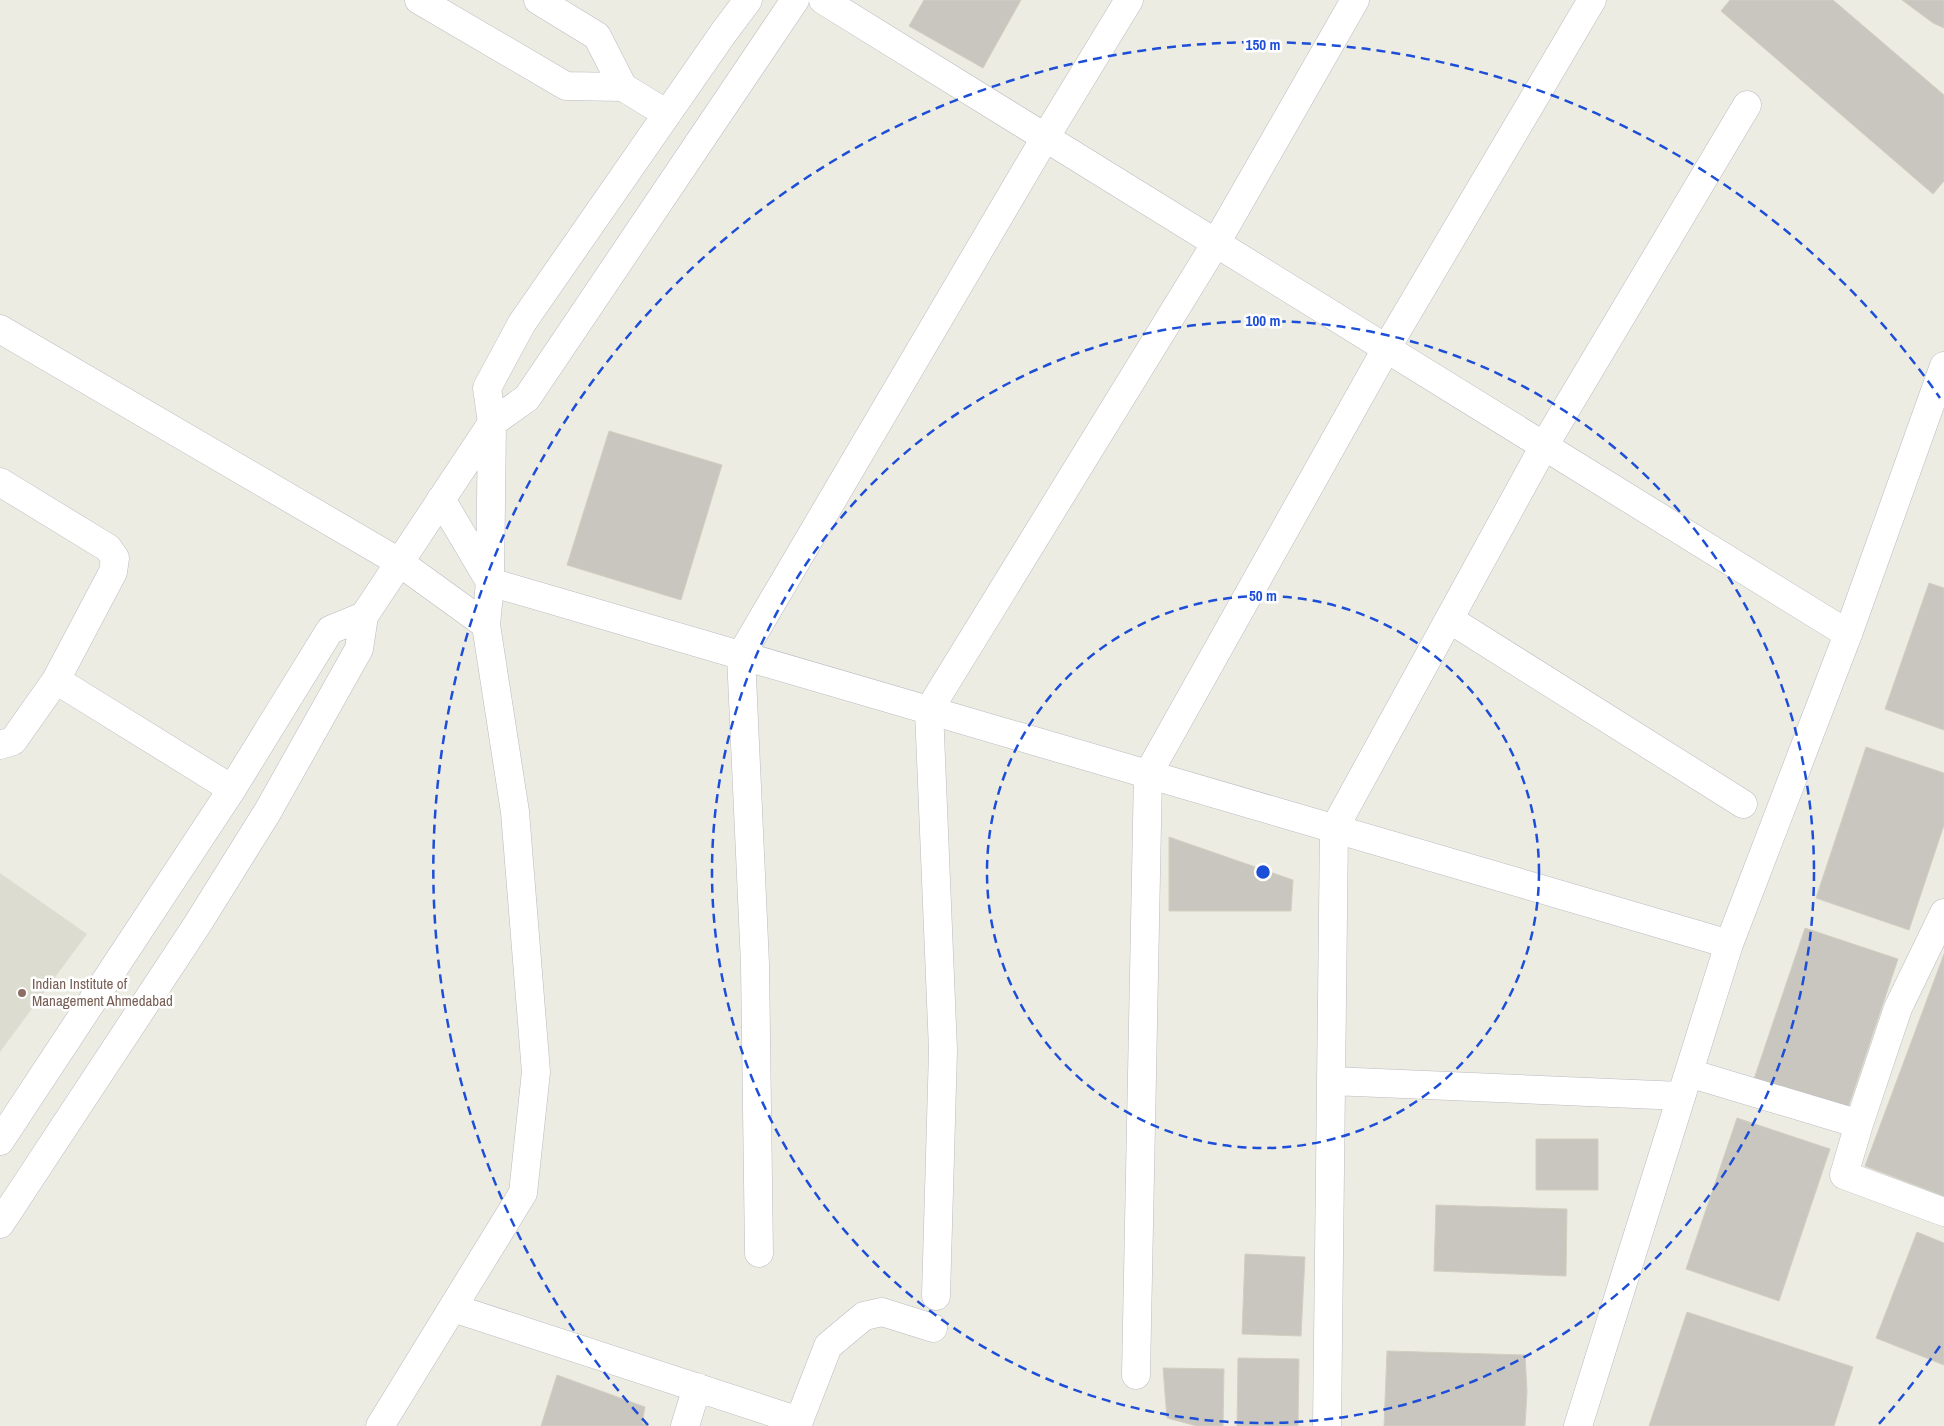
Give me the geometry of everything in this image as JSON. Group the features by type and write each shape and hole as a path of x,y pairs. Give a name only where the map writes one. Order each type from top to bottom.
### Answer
{"street":[{"path":"419,0 566,86 623,87 667,114"},
{"path":"538,0 597,36 623,87"},
{"path":"380,1426 523,1193 536,1072 514,812 486,625 490,582 492,423 487,388 522,323 748,0"},
{"path":"0,1224 197,925 268,811 359,649 364,616 399,562 492,423 527,398 795,0"},
{"path":"823,0 1848,634"},
{"path":"758,1253 755,964 741,655 1045,138 1129,0"},
{"path":"936,1296 943,1050 929,710 1216,243 1355,0"},
{"path":"1136,1375 1148,774 1386,349 1592,0"},
{"path":"1327,1426 1334,829 1544,446 1747,105"},
{"path":"0,329 399,562 486,625"},
{"path":"1578,1426 1729,944 1848,634 1944,366"},
{"path":"0,482 108,548 115,558 113,572 56,680 13,741 0,745"},
{"path":"441,499 490,582 1729,944"},
{"path":"0,1141 232,789 330,630 364,616"},
{"path":"1449,620 1743,804"},
{"path":"56,680 268,811"},
{"path":"1944,913 1898,1008 1844,1175 1944,1212"},
{"path":"1332,1081 1685,1085 1859,1124"},
{"path":"453,1308 697,1387 798,1424 828,1346 864,1316 882,1312 933,1328"},
{"path":"684,1426 697,1387"}],"shaded area":[{"name":"Indian Institute of Management Ahmedabad","path":"0,873 87,934 0,1052"}],"building":[{"path":"924,0 1021,0 983,68 909,26"},
{"path":"1730,0 1833,0 1944,95 1944,181 1933,194 1721,11"},
{"path":"1902,0 1944,0 1944,28 1933,23"},
{"path":"609,431 722,465 681,600 567,565"},
{"path":"1929,583 1944,588 1944,730 1885,709"},
{"path":"1866,747 1944,773 1944,825 1909,930 1816,898"},
{"path":"1169,837 1293,880 1291,911 1169,911"},
{"path":"1805,928 1898,959 1847,1111 1754,1079"},
{"path":"1944,954 1944,1196 1865,1166"},
{"path":"1737,1118 1830,1149 1779,1301 1686,1269"},
{"path":"1536,1139 1598,1139 1598,1190 1536,1190"},
{"path":"1436,1205 1567,1209 1566,1276 1434,1271"},
{"path":"1917,1232 1944,1243 1944,1365 1876,1338"},
{"path":"1245,1254 1305,1257 1301,1336 1242,1334"},
{"path":"1687,1312 1853,1367 1834,1426 1649,1426"},
{"path":"1387,1351 1525,1355 1527,1392 1525,1426 1384,1426"},
{"path":"1238,1358 1299,1359 1298,1426 1237,1426"},
{"path":"1163,1368 1224,1369 1223,1426 1197,1426 1167,1418"},
{"path":"557,1375 645,1407 642,1423 649,1426 541,1426"}],"place":[{"name":"Indian Institute of Management Ahmedabad","path":"22,993"}]}
